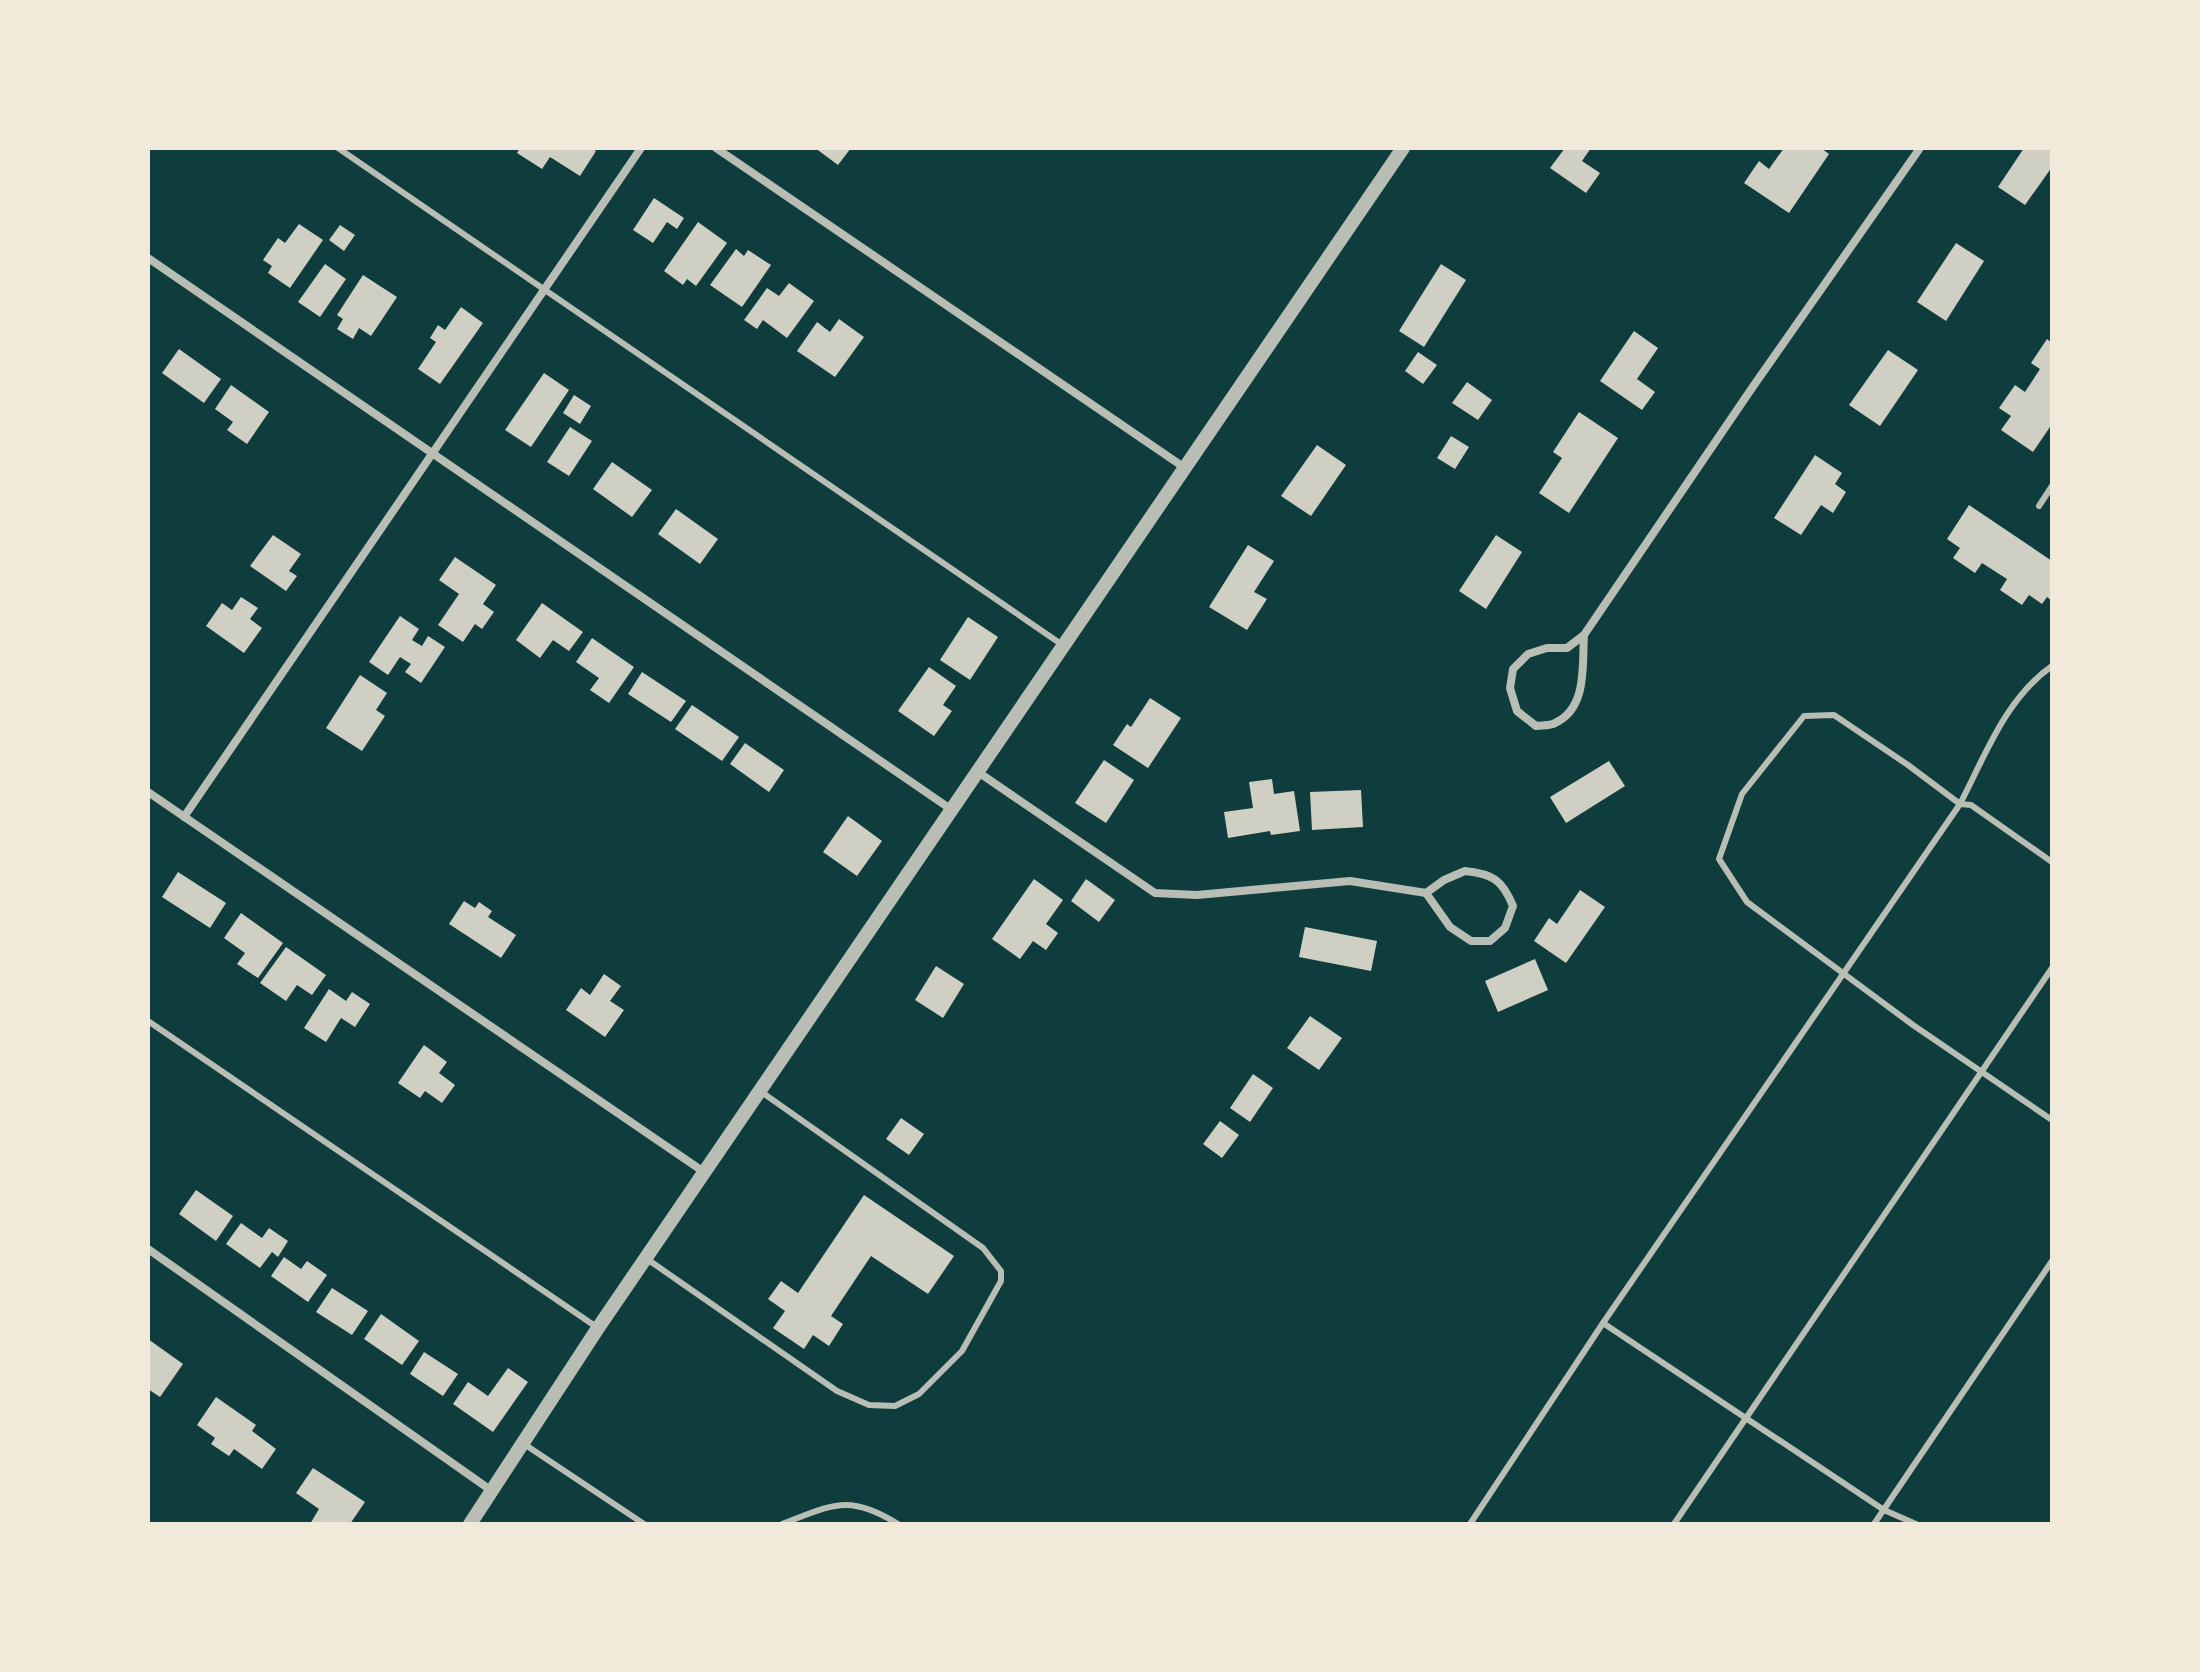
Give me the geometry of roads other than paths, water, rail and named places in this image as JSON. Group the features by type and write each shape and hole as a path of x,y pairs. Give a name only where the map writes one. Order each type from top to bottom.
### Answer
{"street":[{"path":"184,817 641,148"},
{"path":"716,148 1185,468"},
{"path":"470,1524 598,1328 1403,148"},
{"path":"1584,635 1581,691 1572,709 1556,723 1536,726 1517,711 1510,688 1513,669 1528,654 1547,648 1567,648 1584,635 1920,148"},
{"path":"148,258 952,810"},
{"path":"978,772 1155,893 1197,895 1350,881 1426,893 1444,880 1465,871 1486,873 1506,889 1513,906 1505,928 1490,941 1471,941 1450,927 1426,893"},
{"path":"148,792 704,1172"},
{"path":"148,1249 492,1491"}],"lane":[{"path":"338,148 1064,646"},
{"path":"2039,506 2052,486"},
{"path":"1470,1524 1603,1323 1960,804 2007,714 2052,666"},
{"path":"2052,862 1971,805 1960,804 1834,715 1804,716 1742,794 1719,859 1747,902 1843,974 2052,1120"},
{"path":"1674,1524 2052,968"},
{"path":"148,1021 598,1328"},
{"path":"645,1259 837,1391 869,1405 895,1406 919,1394 962,1351 1001,1281 1001,1271 983,1248 760,1091"},
{"path":"1874,1524 2052,1261"},
{"path":"1603,1323 1884,1510 1916,1524"},
{"path":"524,1444 644,1524"},
{"path":"782,1524 833,1505 857,1505 894,1523"}]}
